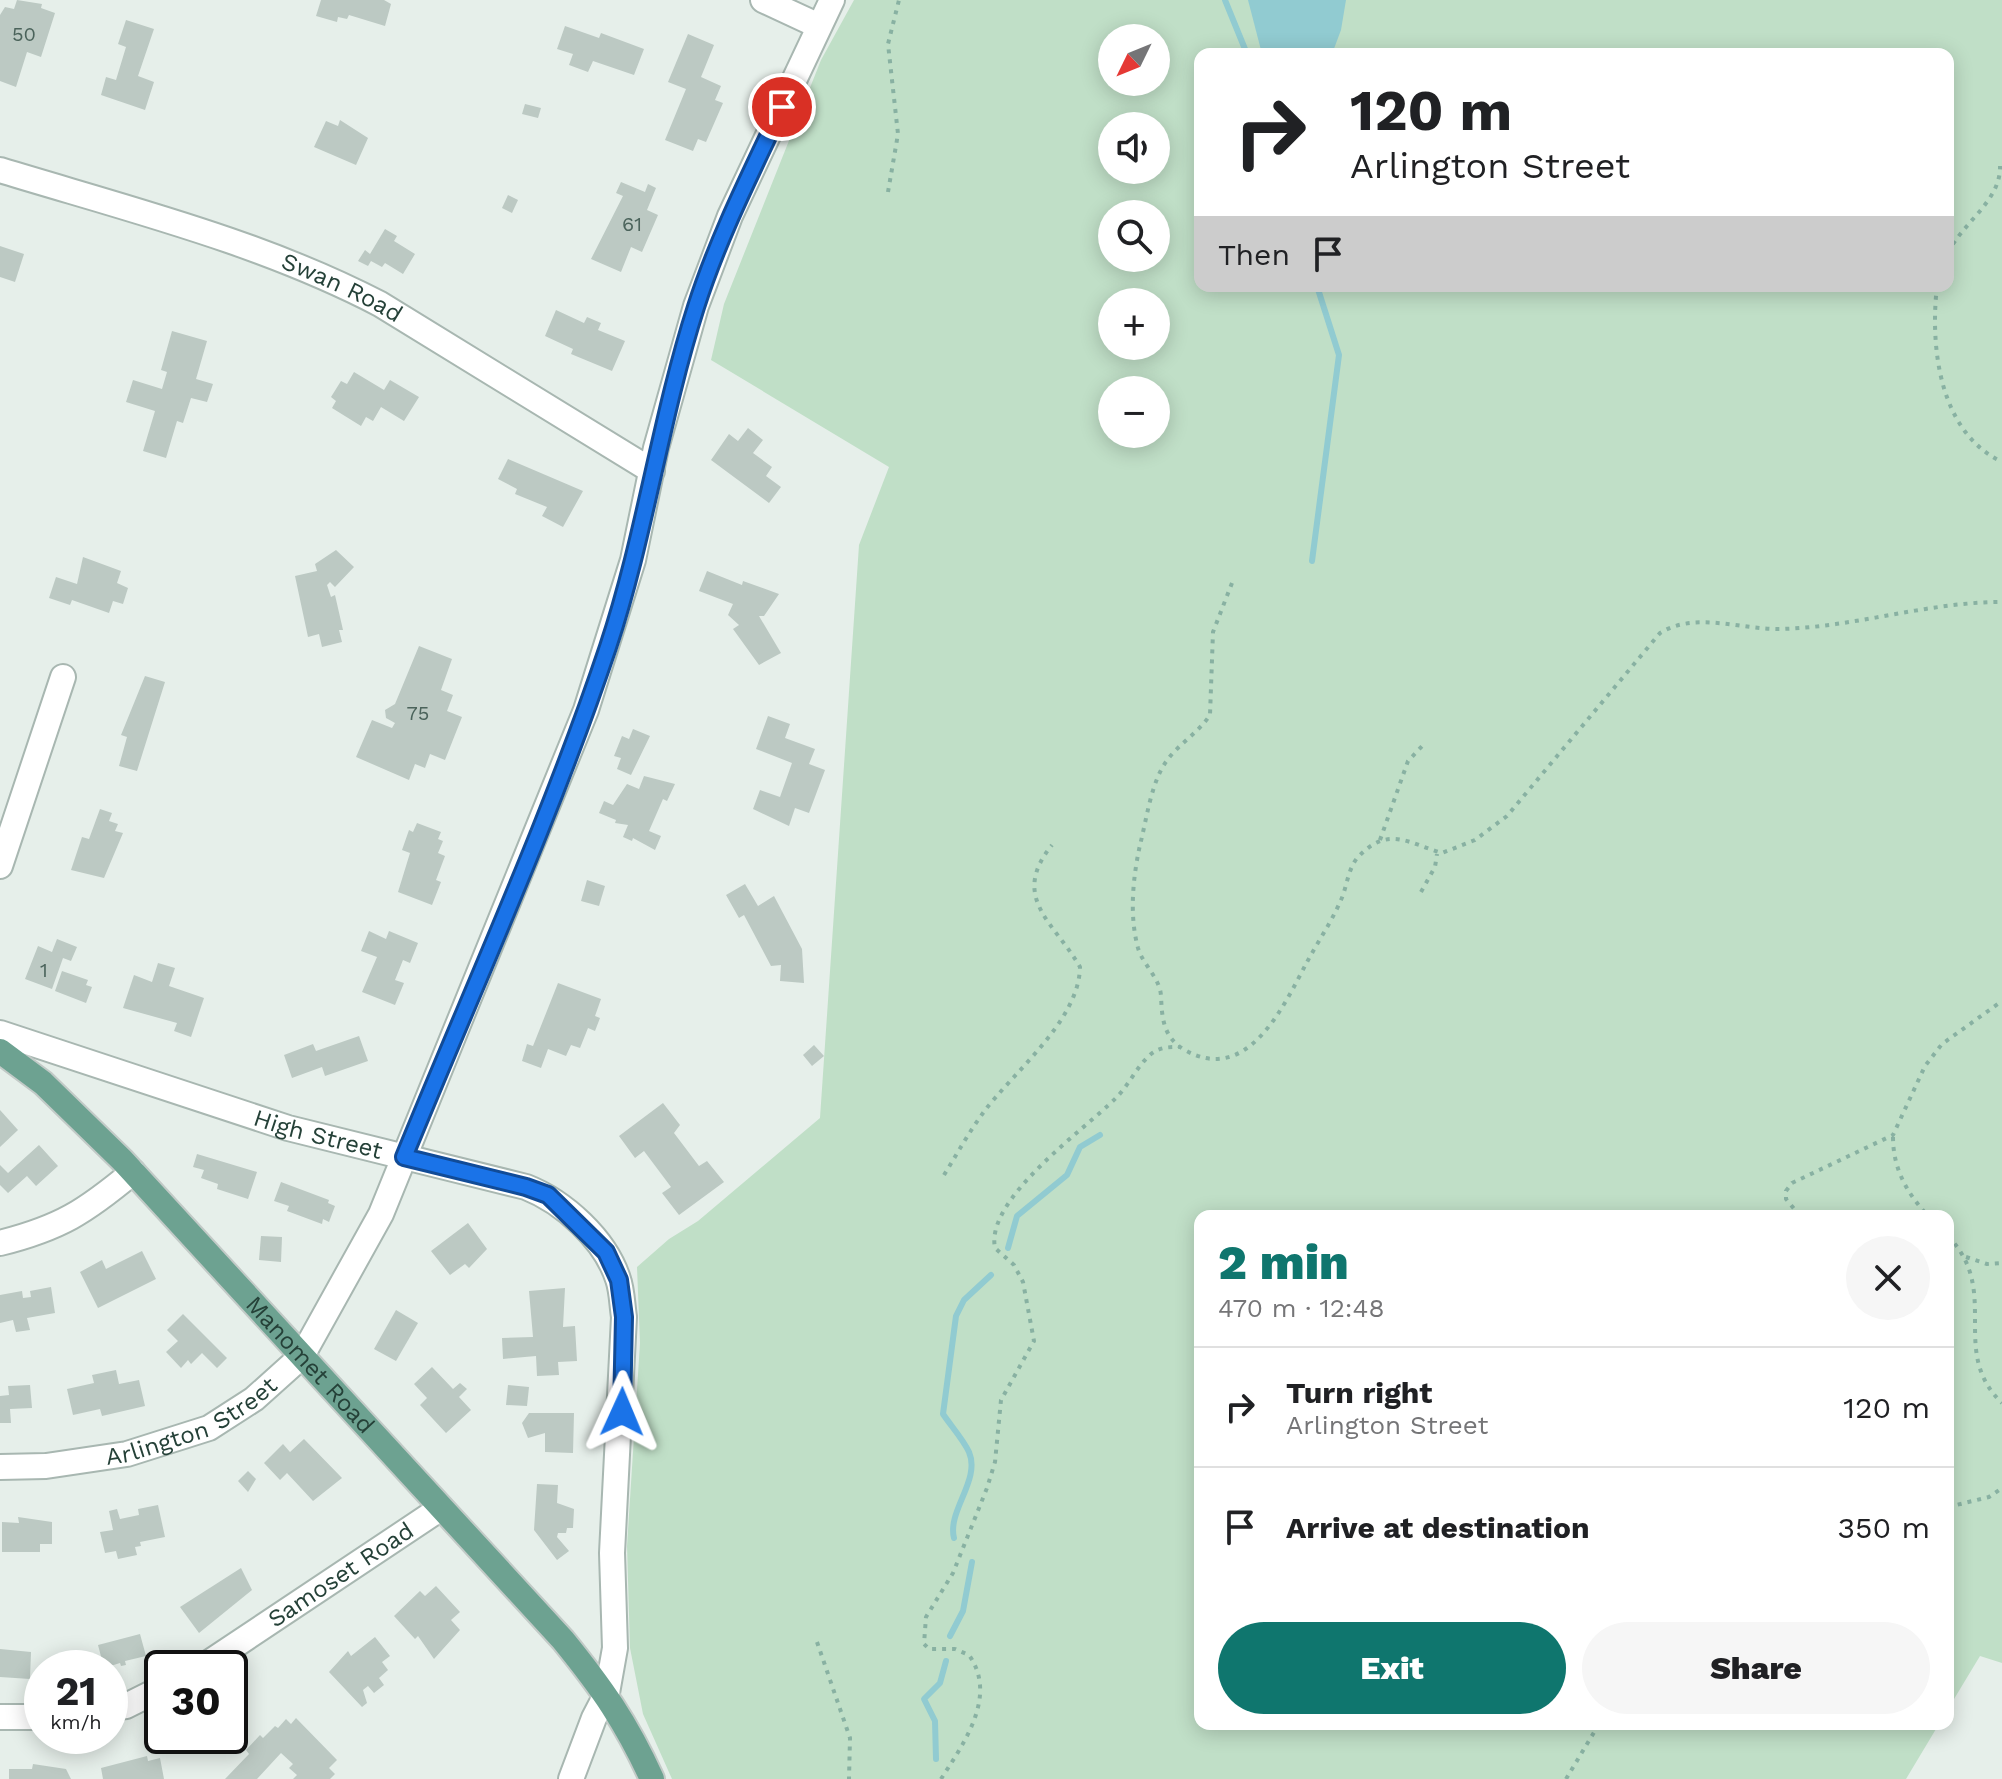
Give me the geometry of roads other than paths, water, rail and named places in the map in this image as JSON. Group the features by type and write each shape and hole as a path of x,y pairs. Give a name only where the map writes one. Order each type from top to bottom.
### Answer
{"main road":[{"name":"Manomet Road","path":"0,1051 43,1083 133,1172 563,1640 607,1693"},
{"path":"607,1693 626,1724 652,1779"}],"street":[{"path":"763,0 819,26"},
{"name":"Arlington Street","path":"0,1467 46,1466 127,1454 209,1428 254,1399 302,1356 381,1214 504,917 599,673 633,560 652,471 701,293 730,216 832,0"},
{"name":"Swan Road","path":"0,170 241,244 338,282 380,304 652,471"},
{"path":"0,866 63,677"},
{"name":"High Street","path":"0,1033 288,1128 526,1187 548,1195 606,1252 619,1280 624,1317 612,1553 615,1648 607,1693 571,1779"},
{"path":"0,1243 48,1231 97,1202 133,1172"},
{"name":"Samoset Road","path":"228,1650 441,1508"},
{"path":"0,1717 24,1717"}],"water":[{"path":"1248,0 1346,0 1334,48 1260,48"}],"waterway":[{"path":"1225,0 1245,48"},
{"path":"1312,561 1339,355 1319,292"},
{"path":"1008,1248 1017,1216 1067,1175 1080,1147 1100,1135"},
{"path":"954,1538 955,1517 968,1484 972,1463 969,1452 943,1414 956,1316 964,1300 991,1275"},
{"path":"950,1636 963,1611 972,1562"},
{"path":"936,1759 935,1721 924,1699 940,1683 946,1661"}]}
